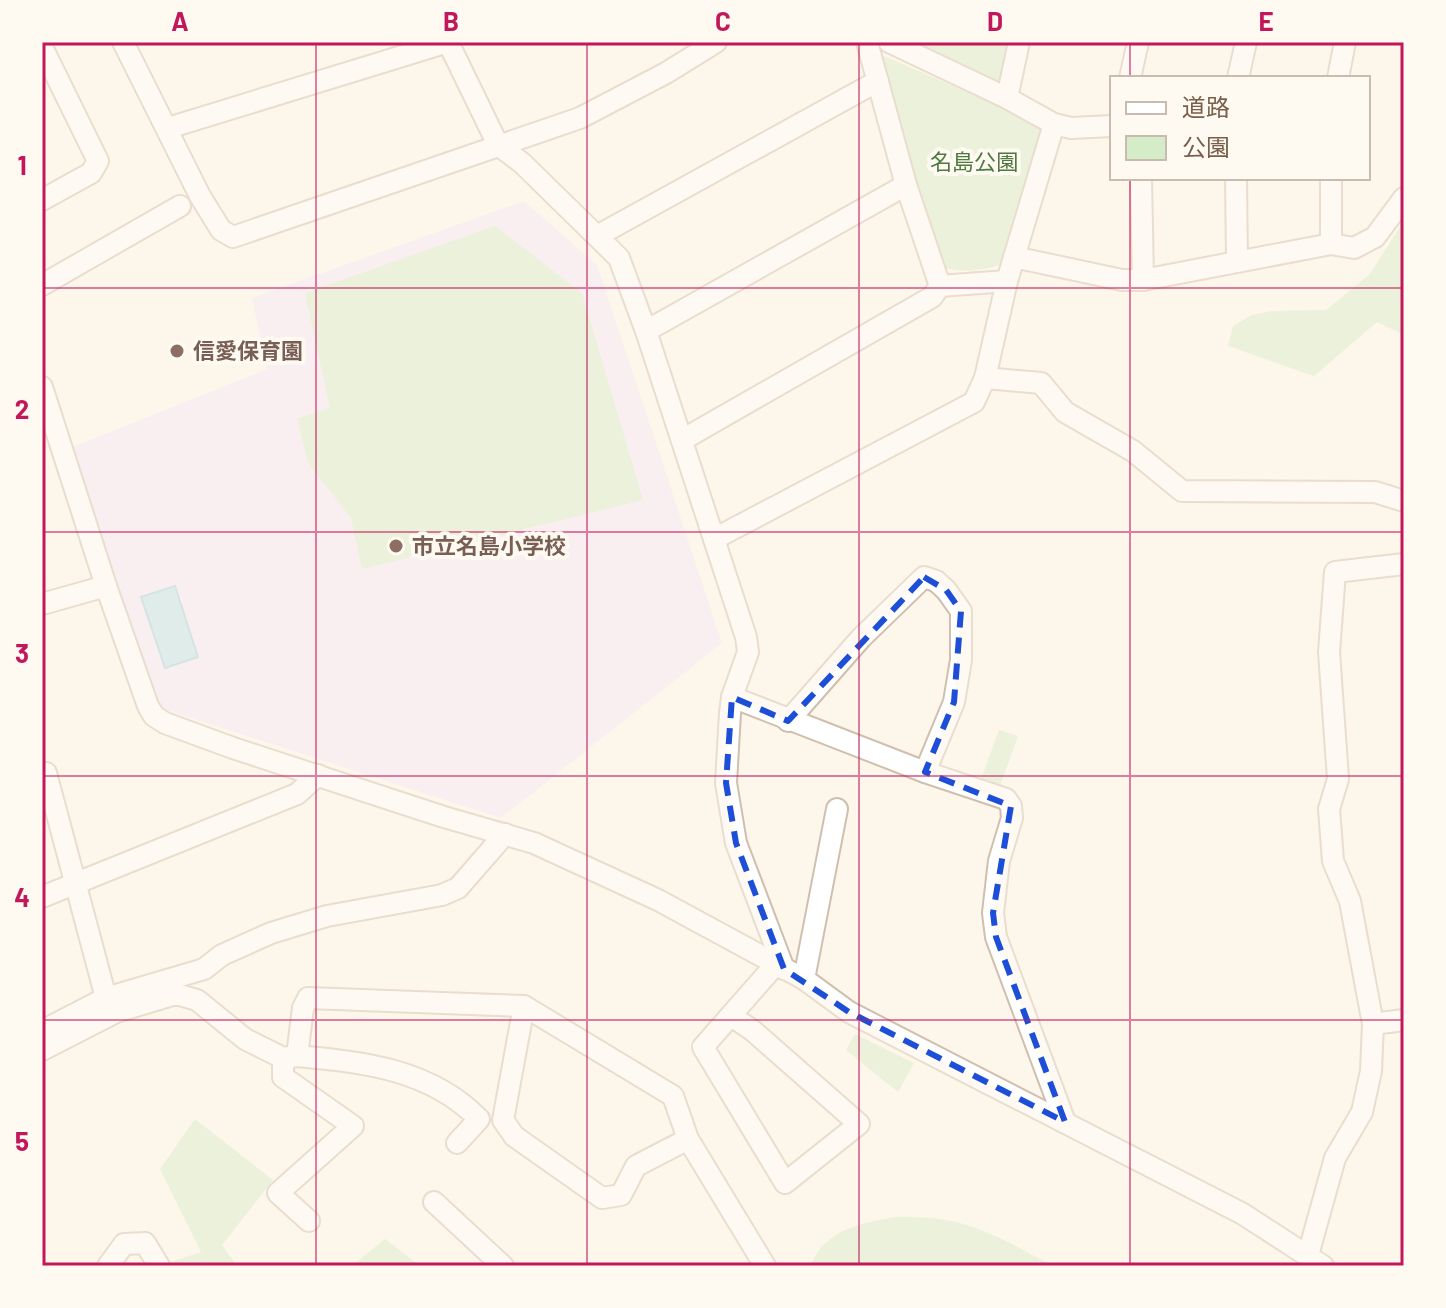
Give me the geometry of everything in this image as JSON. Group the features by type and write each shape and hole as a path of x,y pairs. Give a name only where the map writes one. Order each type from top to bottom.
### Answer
{"street":[{"path":"123,42 200,196 221,230 233,237 580,118 666,73 716,42"},
{"path":"168,128 448,42 498,145 522,163 619,258 646,331 746,637 748,652 732,697 726,783 736,843 780,966"},
{"path":"867,42 906,185 940,286"},
{"path":"1007,98 1019,42"},
{"path":"1130,76 1138,42"},
{"path":"1238,76 1246,42"},
{"path":"1338,76 1345,42"},
{"path":"899,44 1054,124 1071,128 1110,126"},
{"path":"42,47 98,161 91,173 42,200"},
{"path":"597,236 878,81"},
{"path":"714,539 974,402 985,378 1007,281 1054,124"},
{"path":"1141,180 1143,280"},
{"path":"1236,180 1237,261"},
{"path":"1331,180 1331,244"},
{"path":"646,331 906,185"},
{"path":"1014,257 1122,280 1143,280 1331,244 1354,248 1375,237 1404,198"},
{"path":"42,285 180,206"},
{"path":"682,440 932,297 940,286 1007,281"},
{"path":"985,378 1041,383 1065,412 1133,451 1182,491 1375,492 1404,501"},
{"path":"42,387 106,586 154,716 206,738 444,817 534,843 658,900 804,979 849,1012 1243,1214 1315,1261 1335,1158 1362,1112 1371,1071 1373,1024 1350,901 1333,861 1329,809 1338,779 1329,652 1335,572 1404,564"},
{"path":"788,721 861,638 924,577 936,581 956,600 961,611 961,660 954,702 925,772"},
{"path":"42,604 106,586"},
{"path":"732,697 788,721 1006,799 1011,806 1012,818 999,861 993,913 996,937 1065,1122"},
{"path":"43,768 106,998"},
{"path":"42,897 297,794 318,775"},
{"path":"804,979 837,809"},
{"path":"42,1031 106,998 204,969 222,955 271,933 327,916 442,895 458,888 505,834"},
{"path":"731,1016 752,1030 859,1124 785,1183 703,1047 731,1016 780,966"},
{"path":"42,1050 116,1012 176,994 197,1000 245,1039 290,1057 354,1061 387,1068 437,1086 479,1119 457,1143"},
{"path":"309,1221 278,1193 353,1126 283,1077 308,998 524,1006 673,1096 688,1139 765,1266"},
{"path":"524,1006 503,1120 514,1136 602,1198 621,1195 636,1166 688,1139"},
{"path":"1373,1024 1404,1020"},
{"path":"434,1202 503,1266"},
{"path":"108,1266 124,1244 145,1243 159,1266"}],"highlighted area":[{"path":"924,577 946,590 961,611 954,702 925,772 1011,806 993,913 996,937 1065,1122 849,1012 784,969 736,843 726,783 732,697 788,721"}],"shaded area":[{"name":"市立名島小学校","path":"524,201 597,265 722,643 501,818 157,707 70,448 267,369 252,298"}],"green space":[{"path":"925,42 1013,42 1006,77 996,83 923,46"},
{"name":"名島公園","path":"884,56 1034,121 1041,132 1008,261 975,270 942,267 885,78 881,60"},
{"path":"1404,221 1404,335 1377,322 1314,376 1228,346 1233,326 1252,315 1272,311 1326,310 1369,275"},
{"path":"495,226 582,293 643,500 362,569 351,518 308,463 297,419 330,408 305,293"},
{"path":"999,730 1018,736 999,789 980,782"},
{"path":"855,1034 914,1063 898,1092 846,1050"},
{"path":"195,1119 273,1180 222,1245 237,1266 177,1266 174,1261 201,1252 160,1169"},
{"path":"895,1217 933,1218 964,1224 1010,1243 1052,1266 811,1266 824,1244 834,1236 869,1222"},
{"path":"385,1239 420,1266 352,1266"}],"water":[{"path":"175,586 198,657 165,668 141,597"}],"place":[{"name":"信愛保育園","path":"177,351"},
{"name":"市立名島小学校","path":"396,546"}]}
